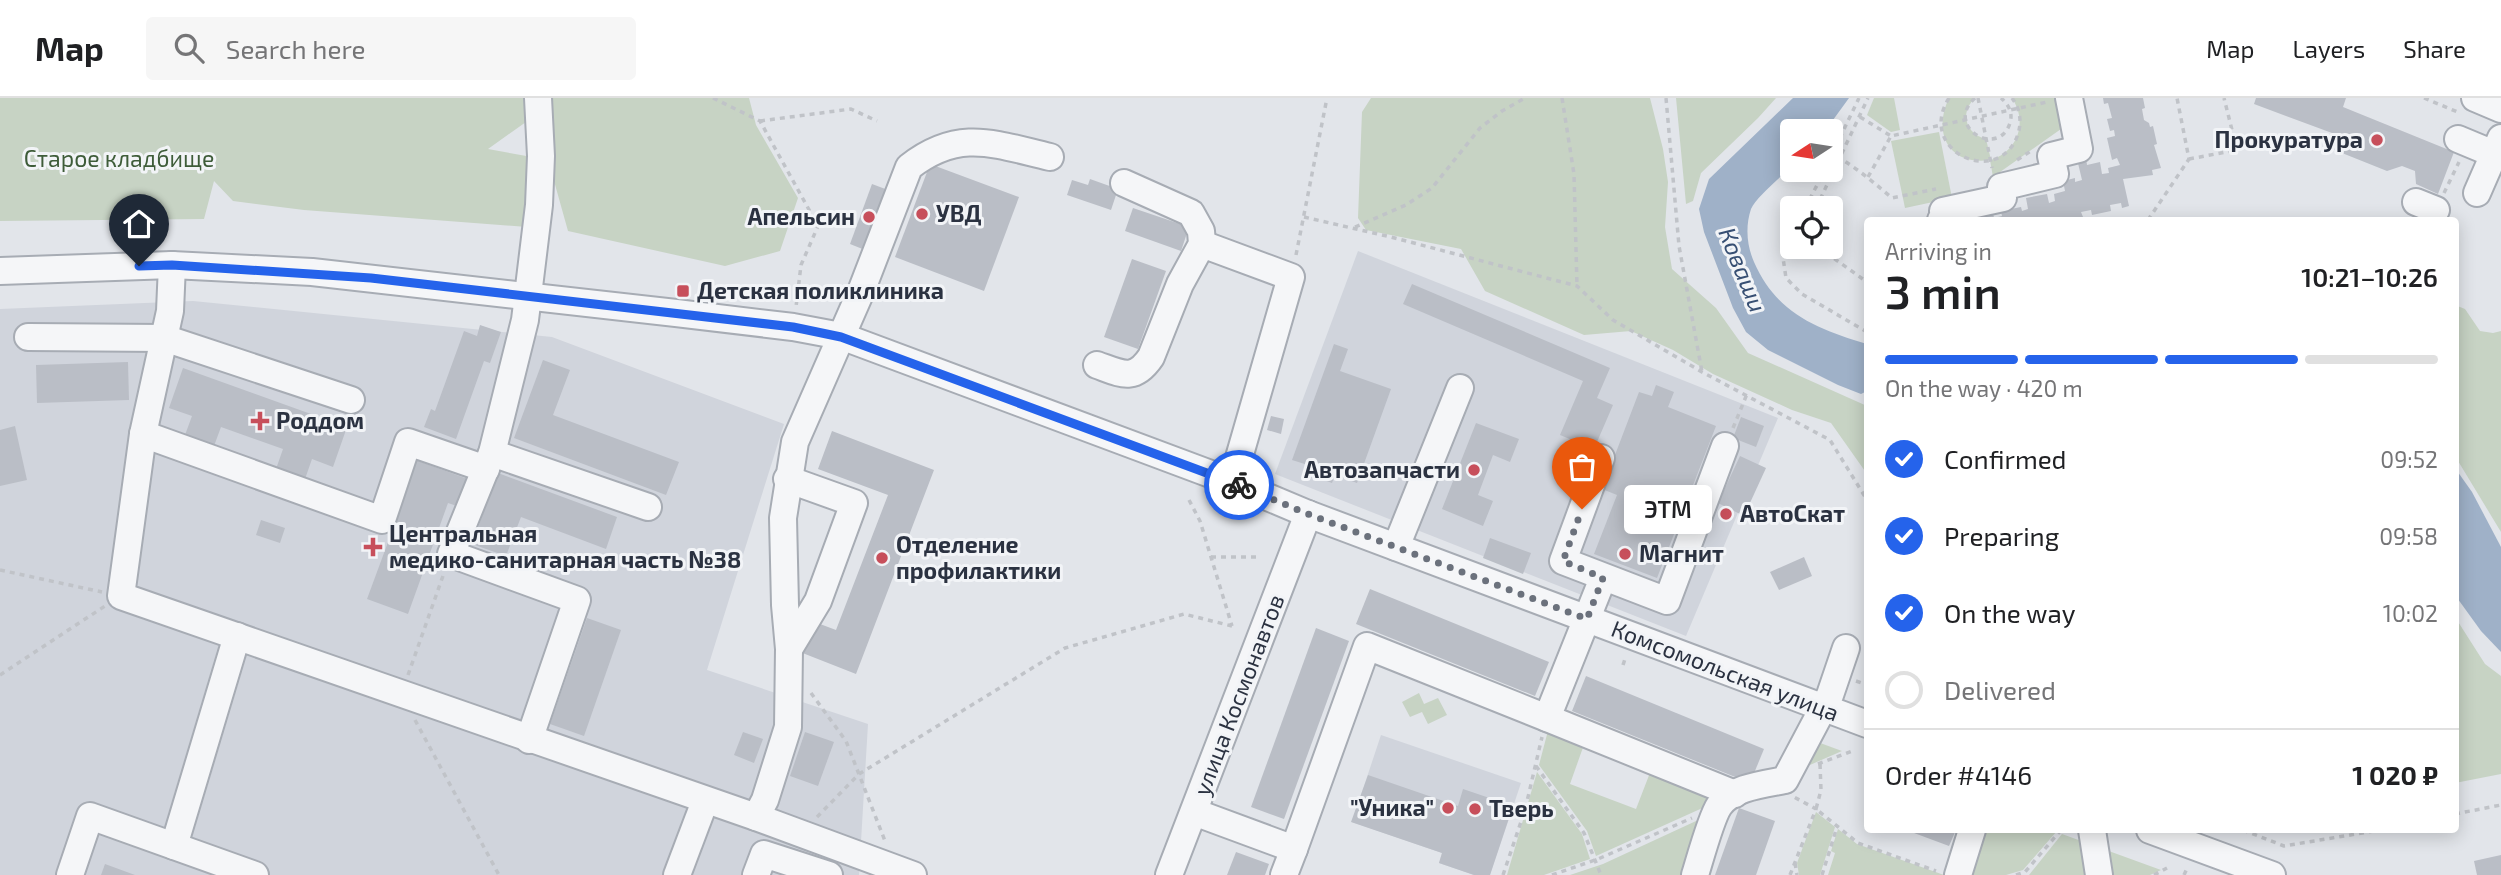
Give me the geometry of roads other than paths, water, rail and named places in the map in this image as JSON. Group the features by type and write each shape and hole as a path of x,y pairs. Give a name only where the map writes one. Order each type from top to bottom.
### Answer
{"street":[{"path":"529,740 577,600 451,554 489,461 528,297 541,156 538,98"},
{"path":"2475,98 2501,109"},
{"path":"1944,217 1943,212 2003,198 2001,187 2054,174 2051,156 2079,149 2062,99"},
{"path":"2458,139 2497,146 2477,193"},
{"path":"756,817 765,800 788,727 789,656 783,518 787,479 795,442 841,337 909,167 941,147 977,141 1050,157"},
{"path":"1097,365 1124,375 1135,373 1144,367 1151,357 1180,284 1202,244 1201,231 1191,213 1124,183"},
{"path":"1202,244 1291,277 1232,482"},
{"path":"172,265 170,311 143,434 121,596 756,817 904,872"},
{"name":"Комсомольская улица","path":"0,271 172,265 371,278 793,327 841,337 1232,482 1308,514 1864,723"},
{"path":"28,337 164,338 351,400"},
{"path":"1396,547 1460,388"},
{"path":"143,434 382,520 408,442 489,461 648,507"},
{"path":"1601,458 1563,561 1667,601 1725,446"},
{"path":"787,479 854,503 818,601 789,656"},
{"name":"улица Космонавтов","path":"1169,875 1308,514"},
{"path":"1547,718 1603,578"},
{"path":"174,846 237,636"},
{"path":"1284,875 1367,646 1547,718 1727,800"},
{"path":"1695,875 1727,800 1757,785 1785,780 1824,708 1846,648"},
{"path":"677,875 705,801"},
{"path":"1194,812 1294,849"},
{"path":"71,875 90,816 256,875"},
{"path":"1958,875 1971,833"},
{"path":"2092,833 2099,875"},
{"path":"2157,833 2236,869 2272,875"},
{"path":"756,875 764,854 829,875"}],"water":[{"name":"Коваши","path":"1793,98 1849,98 1834,119 1780,119 1780,178 1754,204 1747,229 1750,250 1763,280 1786,306 1815,325 1864,343 1864,392 1861,394 1838,385 1768,350 1746,332 1733,308 1704,232 1699,209 1709,179"},
{"path":"2459,474 2472,492 2501,547 2501,652 2481,631 2459,601"}],"place":[{"name":"Прокуратура","path":"2377,140"},
{"name":"УВД","path":"922,214"},
{"name":"Апельсин","path":"869,217"},
{"name":"Детская поликлиника","path":"683,291"},
{"name":"Роддом","path":"260,421"},
{"name":"Автозапчасти","path":"1474,470"},
{"name":"ЭТМ","path":"1582,509"},
{"name":"АвтоСкат","path":"1726,514"},
{"name":"Центральная медико-санитарная часть №38","path":"373,547"},
{"name":"Магнит","path":"1625,554"},
{"name":"Отделение профилактики","path":"882,558"},
{"name":"\"Уника\"","path":"1448,808"},
{"name":"Тверь","path":"1475,809"}],"park label":[{"name":"Старое кладбище","path":"119,159"}]}
